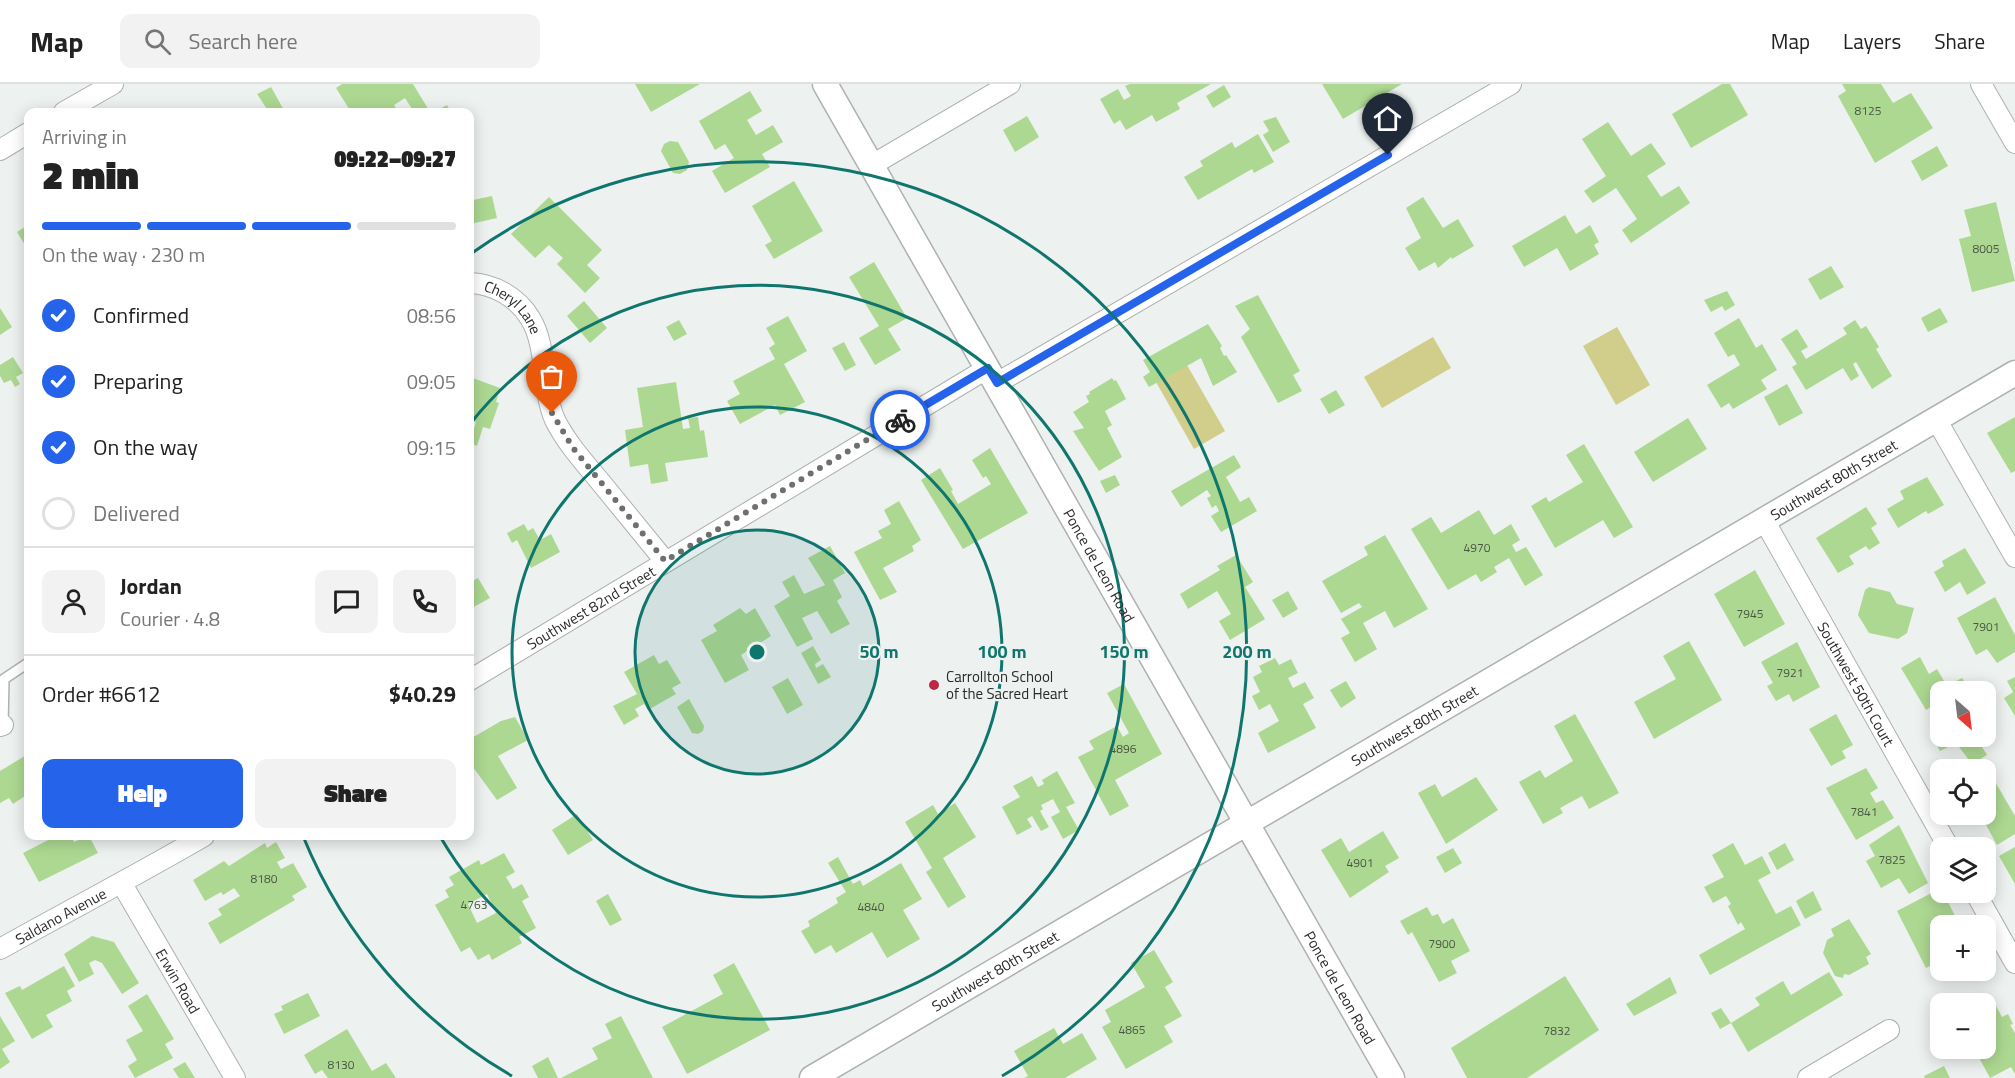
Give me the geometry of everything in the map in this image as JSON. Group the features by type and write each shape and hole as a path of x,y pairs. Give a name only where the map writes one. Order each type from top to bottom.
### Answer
{"street":[{"path":"71,108 112,84"},
{"name":"Ponce de Leon Road","path":"825,84 1392,1078"},
{"path":"872,165 1010,84"},
{"name":"Southwest 82nd Street","path":"474,678 665,561 1511,84"},
{"path":"1981,84 2015,143"},
{"path":"0,150 24,135"},
{"name":"Cheryl Lane","path":"474,283 485,284 502,291 517,302 530,318 539,341 549,404 561,430 665,561"},
{"name":"Southwest 80th Street","path":"812,1078 2015,373"},
{"path":"1936,419 2015,557"},
{"name":"Southwest 50th Court","path":"1764,520 1943,837"},
{"path":"122,884 197,840"},
{"name":"Saldano Avenue","path":"0,949 88,898 122,884"},
{"name":"Erwin Road","path":"122,884 235,1078"},
{"path":"1981,903 2015,963"},
{"path":"1808,1078 1890,1030"}],"lane":[{"path":"2,726 4,679 24,666"}],"shaded area":[{"path":"1617,327 1650,385 1616,405 1583,346"},
{"path":"1433,337 1451,368 1382,408 1364,377"},
{"path":"1187,365 1225,431 1194,449 1156,382"}],"building":[{"path":"342,84 413,84 428,108 411,108 405,98 394,105 396,108 348,108 336,88"},
{"path":"635,84 700,84 651,112"},
{"path":"1130,84 1211,84 1177,103 1180,109 1156,122 1152,115 1126,130 1120,120 1114,124 1100,99 1118,89 1124,100 1131,96 1125,86"},
{"path":"1322,84 1402,84 1343,119"},
{"path":"1722,84 1730,84 1748,115 1691,148 1672,114"},
{"path":"1842,84 1881,84 1893,103 1911,93 1933,128 1875,163 1838,96 1846,91"},
{"path":"1224,85 1231,97 1213,108 1206,96"},
{"path":"271,87 283,108 266,108 257,94"},
{"path":"750,91 762,111 747,120 756,135 773,125 783,142 762,154 770,167 725,193 712,171 734,158 725,144 715,150 699,121"},
{"path":"1027,116 1039,137 1015,152 1003,130"},
{"path":"1276,117 1290,142 1273,152 1263,135 1269,131 1263,121"},
{"path":"1608,122 1631,156 1651,143 1666,164 1647,176 1661,197 1679,186 1690,203 1631,243 1622,230 1637,219 1616,188 1593,203 1584,191 1606,176 1582,139"},
{"path":"1258,134 1274,162 1254,173 1252,169 1198,200 1184,177 1203,166 1200,161 1232,142 1235,148"},
{"path":"670,141 678,142 689,162 687,170 680,174 673,173 661,151 664,144"},
{"path":"1937,146 1948,166 1922,181 1911,161"},
{"path":"794,181 823,231 774,259 765,245 772,241 752,206"},
{"path":"492,196 497,218 474,223 474,200"},
{"path":"549,197 602,250 587,265 600,278 585,293 557,264 563,258 549,245 535,258 511,234"},
{"path":"1423,197 1443,228 1458,219 1474,246 1452,259 1451,257 1438,268 1435,262 1419,271 1405,248 1421,238 1406,208"},
{"path":"1996,202 2015,281 1972,292 1959,239 1971,236 1964,210"},
{"path":"1565,215 1576,234 1590,225 1599,242 1594,245 1599,254 1570,271 1557,248 1524,267 1512,246"},
{"path":"24,228 24,243 17,232"},
{"path":"874,262 907,318 888,329 901,350 875,365 859,338 879,326 849,277"},
{"path":"1831,266 1844,287 1820,300 1808,279"},
{"path":"1727,291 1735,305 1725,311 1722,306 1711,312 1704,300"},
{"path":"1258,295 1300,371 1293,375 1302,391 1278,403 1241,337 1250,329 1235,306"},
{"path":"584,301 607,328 590,343 567,316"},
{"path":"0,308 12,327 0,335"},
{"path":"1940,308 1948,322 1928,332 1921,318"},
{"path":"788,316 807,351 784,364 805,402 780,415 775,405 740,424 727,401 740,394 733,381 775,359 769,348 775,344 766,328"},
{"path":"1739,318 1756,348 1762,344 1777,370 1761,380 1767,389 1733,409 1729,403 1721,408 1707,385 1740,365 1734,354 1728,357 1714,333"},
{"path":"679,320 687,334 674,341 666,327"},
{"path":"1855,320 1861,329 1866,326 1879,347 1876,349 1892,376 1872,389 1856,362 1853,364 1859,376 1851,381 1843,368 1806,390 1792,367 1797,364 1781,339 1797,329 1808,347 1801,351 1806,359 1847,334 1843,328"},
{"path":"1208,324 1222,346 1220,348 1224,356 1226,355 1237,372 1213,386 1201,358 1149,387 1143,377 1150,372 1143,360"},
{"path":"844,342 856,365 845,371 832,348"},
{"path":"13,357 23,373 16,377 20,384 15,387 11,380 4,383 0,376 0,365"},
{"path":"474,378 500,388 496,402 499,403 490,429 483,427 477,446 474,445 476,422 474,421"},
{"path":"1112,378 1116,380 1126,399 1105,411 1112,425 1107,428 1122,457 1099,471 1073,431 1084,428 1073,412 1089,402 1086,396 1090,394 1089,392"},
{"path":"676,382 683,429 690,428 688,418 698,417 700,431 704,430 708,457 665,463 668,481 651,484 648,464 630,467 625,430 643,427 637,388"},
{"path":"1787,384 1803,413 1779,426 1764,397"},
{"path":"1336,390 1345,405 1329,414 1320,399"},
{"path":"2015,417 2015,471 2011,473 1987,433"},
{"path":"1688,418 1707,449 1653,482 1634,452"},
{"path":"1584,444 1633,527 1614,538 1603,520 1555,548 1531,506 1546,497 1549,502 1583,482 1566,455"},
{"path":"990,448 1028,513 963,549 921,480 940,468 958,504 991,484 986,476 983,478 972,460"},
{"path":"1234,455 1241,467 1226,477 1240,502 1249,497 1257,511 1221,532 1211,516 1219,511 1216,505 1212,508 1207,498 1211,496 1207,490 1181,507 1171,491"},
{"path":"1115,475 1120,485 1106,493 1100,481"},
{"path":"1927,477 1944,505 1928,514 1926,511 1898,528 1887,509 1904,499 1900,491"},
{"path":"899,501 921,540 912,546 914,551 883,568 897,592 880,600 854,552 882,538 878,531 891,524 884,510"},
{"path":"1866,507 1877,524 1871,528 1880,543 1869,550 1866,546 1849,556 1854,564 1838,573 1816,538"},
{"path":"1479,510 1494,535 1511,524 1520,540 1512,545 1516,552 1526,547 1543,575 1525,586 1509,558 1494,567 1497,572 1481,582 1476,574 1448,590 1411,529 1431,517 1441,533"},
{"path":"524,524 528,531 533,528 540,540 551,534 560,552 531,568 517,540 512,543 507,533"},
{"path":"1385,535 1428,609 1394,628 1385,611 1363,623 1377,649 1355,662 1341,638 1350,633 1341,619 1362,607 1359,603 1341,613 1322,581 1368,555 1364,547"},
{"path":"830,546 845,573 833,580 842,597 837,601 850,624 831,634 817,611 802,618 813,639 797,647 774,606 790,596 782,582 794,575 804,594 825,585 808,558"},
{"path":"1965,548 1986,583 1967,595 1960,582 1945,592 1934,572 1944,566 1942,561"},
{"path":"1236,555 1253,582 1245,587 1265,619 1230,640 1219,621 1231,614 1217,591 1188,609 1180,594 1220,570 1217,566"},
{"path":"1755,570 1785,624 1744,647 1714,594"},
{"path":"478,578 490,598 474,607 474,580"},
{"path":"1869,587 1890,592 1897,604 1914,608 1907,633 1898,639 1869,633 1858,615 1865,590"},
{"path":"1288,591 1298,609 1283,618 1272,600"},
{"path":"1995,597 2015,635 2015,652 1997,663 1987,649 1976,655 1957,618"},
{"path":"740,608 746,614 755,608 771,636 741,655 749,670 725,683 701,640 717,631 713,625"},
{"path":"1689,641 1722,700 1654,739 1634,702 1676,679 1663,656"},
{"path":"1797,642 1820,687 1793,702 1789,694 1776,701 1767,686 1773,683 1761,662"},
{"path":"813,646 821,660 815,664 816,668 823,664 831,677 818,684 801,653"},
{"path":"654,655 659,664 667,660 681,683 672,688 676,694 648,710 644,704 635,709 639,716 624,725 613,706 637,694 624,672"},
{"path":"1920,657 1929,674 1937,669 1944,681 1930,681 1930,708 1926,710 1901,668"},
{"path":"1275,658 1279,665 1291,659 1298,673 1288,678 1293,688 1305,682 1314,698 1303,704 1316,728 1268,753 1258,733 1279,721 1270,704 1259,710 1252,696 1260,692 1253,677 1262,672 1259,666"},
{"path":"2015,677 2015,716 2004,698 2013,692 2007,681"},
{"path":"788,678 803,705 787,714 772,687"},
{"path":"1346,681 1356,698 1341,708 1330,690"},
{"path":"1124,684 1162,754 1115,780 1129,806 1110,816 1078,757 1094,749 1089,741 1117,726 1123,737 1129,733 1107,693"},
{"path":"689,699 704,726 703,731 698,734 692,733 677,707"},
{"path":"1575,714 1619,793 1589,809 1582,796 1560,808 1563,813 1543,824 1519,782 1540,770 1545,778 1573,761 1554,726"},
{"path":"1836,714 1853,745 1842,751 1846,758 1831,766 1809,729"},
{"path":"515,717 528,740 498,756 517,788 497,800 474,768 474,737 501,721"},
{"path":"1959,747 1982,747 1987,755 1980,759 1968,759"},
{"path":"24,756 24,797 13,804 9,798 0,803 0,771"},
{"path":"1866,768 1878,788 1870,793 1876,803 1883,800 1894,818 1856,840 1826,788"},
{"path":"1057,771 1075,803 1066,807 1079,830 1063,839 1051,817 1060,812 1053,799 1041,805 1043,809 1040,811 1049,827 1041,831 1032,816 1027,819 1032,827 1017,835 1002,807 1020,797 1013,786 1032,776 1038,787 1044,784 1042,780"},
{"path":"1476,777 1498,810 1446,844 1418,793 1435,784 1442,797"},
{"path":"1996,783 2015,816 2015,834 1997,845 1996,837 1993,837 1986,825 1996,825"},
{"path":"955,803 976,837 943,858 966,897 948,908 926,872 932,868 905,822 933,805 938,814"},
{"path":"577,814 593,840 568,855 552,830"},
{"path":"1899,825 1928,883 1909,894 1899,878 1881,888 1866,861 1875,856 1869,845"},
{"path":"1383,831 1399,858 1385,866 1389,872 1350,898 1321,850 1341,838 1349,852"},
{"path":"48,840 73,840 74,842 91,840 98,853 39,882 23,853"},
{"path":"276,842 285,858 277,862 281,869 293,863 307,887 292,896 295,900 220,944 208,923 222,915 218,909 240,896 234,888 223,895 221,892 205,901 193,880 224,861 229,866 265,843 267,848"},
{"path":"1733,843 1745,865 1762,856 1771,873 1758,880 1776,914 1791,906 1801,925 1710,975 1699,955 1745,929 1741,922 1738,925 1728,906 1731,904 1726,896 1713,903 1704,887 1724,877 1712,855"},
{"path":"1785,843 1794,860 1777,870 1768,853"},
{"path":"2015,847 2015,884 1999,856"},
{"path":"1453,848 1462,863 1445,873 1436,857"},
{"path":"504,853 515,872 506,877 513,889 522,884 529,897 522,901 536,928 519,937 522,943 492,960 489,954 478,960 470,947 461,952 435,905 449,897 445,890 454,885 449,877 479,860 481,865","holes":["487,894 496,913 477,923 468,904"]},
{"path":"838,857 853,884 860,880 863,886 901,863 922,899 903,910 920,939 887,958 872,932 836,953 831,945 815,954 801,931 810,926 808,921 838,903 836,898 846,892 828,863"},
{"path":"1813,891 1822,910 1805,919 1796,901"},
{"path":"608,894 622,920 610,926 596,901"},
{"path":"1930,894 1930,903 1948,903 1954,915 1930,915 1930,966 1926,968 1897,911"},
{"path":"1427,907 1432,916 1438,914 1443,924 1453,918 1470,951 1451,961 1457,973 1439,982 1412,932 1408,935 1400,921"},
{"path":"1849,919 1871,954 1866,957 1869,964 1849,975 1844,974 1843,978 1835,976 1823,953 1827,940 1834,936 1831,929"},
{"path":"92,936 114,942 139,983 122,994 102,963 95,960 89,963 94,974 79,982 64,954"},
{"path":"1154,950 1173,982 1165,987 1182,1016 1164,1026 1173,1042 1126,1069 1102,1027 1111,1022 1105,1010 1145,987 1131,963"},
{"path":"734,963 770,1030 687,1074 662,1027 723,994 713,975"},
{"path":"64,966 75,986 67,991 72,1001 46,1015 53,1027 32,1039 5,993 20,986 22,990"},
{"path":"1829,972 1843,995 1748,1052 1731,1023 1760,1005 1755,998 1783,981 1791,995"},
{"path":"1565,976 1599,1030 1527,1078 1467,1078 1451,1048"},
{"path":"1670,977 1677,993 1634,1016 1626,1004"},
{"path":"308,993 320,1016 284,1034 274,1014 283,1010 281,1006"},
{"path":"147,994 174,1039 165,1044 173,1058 135,1078 128,1066 137,1060 126,1040 143,1031 128,1006"},
{"path":"1996,1006 2002,1017 2008,1014 2013,1024 2010,1025 2015,1033 2015,1074 2011,1067 1990,1078 1980,1059 1996,1059"},
{"path":"1721,1008 1731,1023 1720,1029 1711,1013"},
{"path":"0,1016 15,1041 2,1049 10,1062 0,1069"},
{"path":"621,1016 653,1078 561,1078 598,1059 592,1048 612,1038 605,1024"},
{"path":"1054,1028 1063,1044 1082,1033 1097,1059 1065,1078 1024,1078 1028,1076 1014,1051"},
{"path":"347,1029 372,1071 386,1063 396,1078 328,1078 322,1070 315,1074 304,1055"},
{"path":"548,1057 558,1078 538,1078 532,1066"},
{"path":"185,1062 195,1078 179,1078 173,1069"},
{"path":"1944,1066 1950,1078 1925,1078 1924,1076"}],"way so far":[{"path":"552,413 573,448 665,561 900,420"}],"place":[{"name":"Carrollton School of the Sacred Heart","path":"934,685"}],"route":[{"path":"900,420 988,368 997,383 1388,155"}]}
